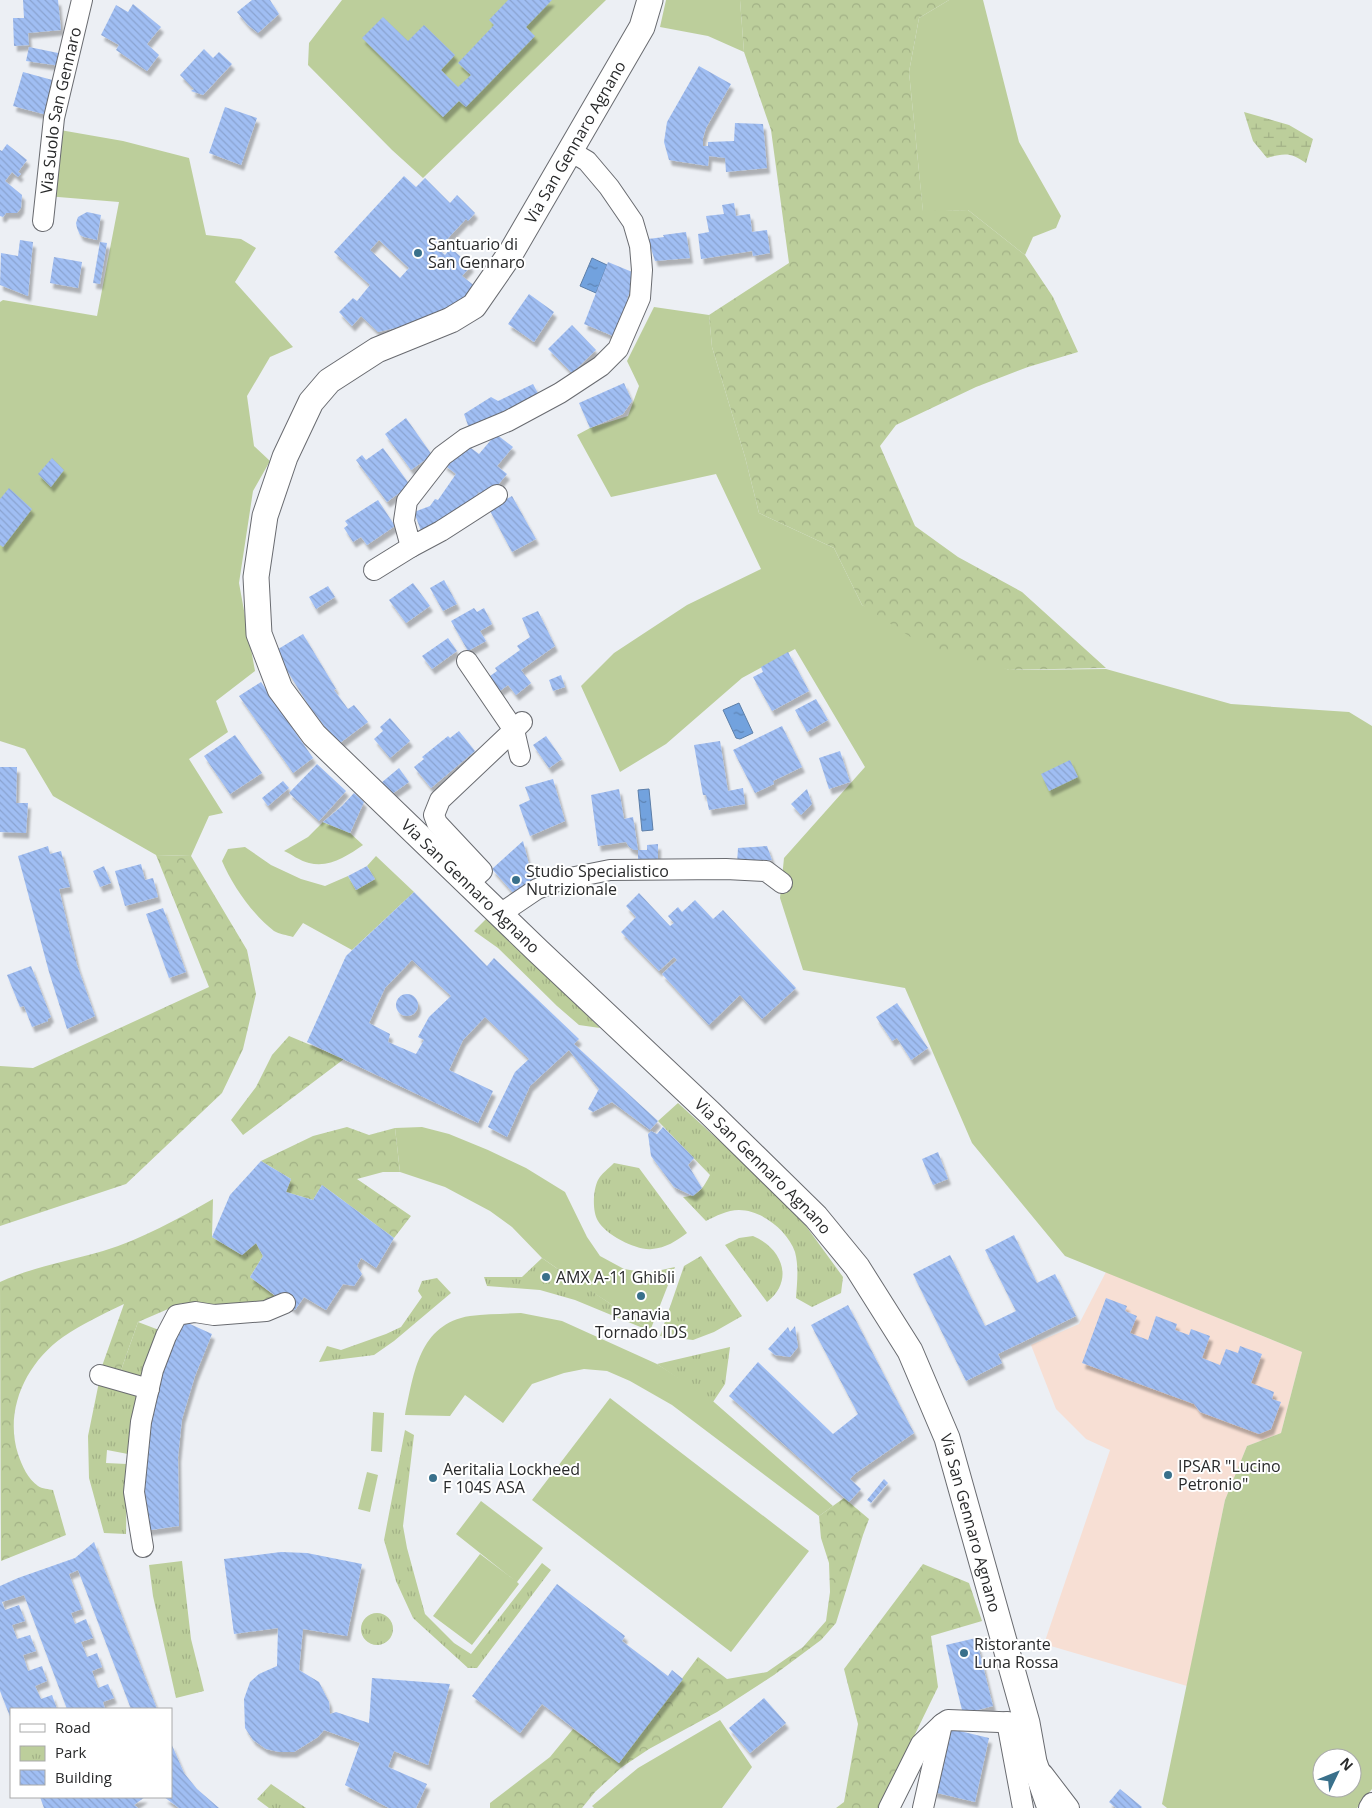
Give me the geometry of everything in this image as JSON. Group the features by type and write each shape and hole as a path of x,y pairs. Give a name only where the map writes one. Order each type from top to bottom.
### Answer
{"main road":[{"name":"Via San Gennaro Agnano","path":"650,0 642,27 512,251 474,306 451,320 377,350 329,381 311,402 285,457 265,516 256,577 259,634 280,689 314,735 709,1112 816,1217 857,1266 910,1351 947,1438 1017,1722 1034,1762 1050,1808"}],"street":[{"name":"Via Suolo San Gennaro","path":"43,221 54,118 82,0"},
{"path":"411,547 404,521 407,501 442,456 465,439 508,421 560,393 601,366 618,349 640,298 642,270 640,246 633,222 609,187 587,162 570,151"},
{"path":"374,570 441,531 497,495"},
{"path":"466,661 519,726 520,756"},
{"path":"469,883 482,871 437,823 434,815 440,800 519,726"},
{"path":"500,914 537,889 560,880 610,870 726,869 766,871 782,883"},
{"path":"142,1547 134,1492 141,1422 153,1370 166,1336 177,1315 195,1312 214,1315 266,1311 285,1303"},
{"path":"100,1375 149,1389"},
{"path":"889,1808 921,1744 948,1720 1017,1722 1023,1808"},
{"path":"923,1808 942,1724"},
{"path":"1034,1762 1068,1808"},
{"path":"1370,1808 1372,1803"}],"shaded area":[{"name":"IPSAR \"Lucino Petronio\"","path":"1106,1272 1302,1352 1281,1433 1247,1446 1225,1500 1187,1686 1044,1644 1110,1450 1086,1439 1056,1409 1031,1345 1079,1324"}],"green space":[{"path":"342,0 606,0 423,178 392,150 308,65 309,43"},
{"path":"666,0 740,0 744,52 708,36 660,27"},
{"path":"740,0 949,0 919,18 909,72 923,211 968,210 1025,255 1053,297 1078,352 1028,367 976,387 896,425 880,446 915,526 958,557 1022,592 1106,668 1009,670 921,644 862,605 834,548 759,513 745,457 712,347 709,315 789,263 771,130 744,52"},
{"path":"949,0 983,0 1019,142 1061,216 1056,228 1033,237 1025,255 968,210 923,212 909,72 919,18"},
{"path":"1244,112 1289,125 1313,139 1306,163 1287,154 1267,158 1253,141"},
{"path":"60,130 123,141 189,158 206,235 241,239 256,248 235,282 293,347 270,357 247,396 254,446 270,461 253,491 239,583 255,671 216,701 228,732 189,759 223,813 209,816 191,856 156,855 53,796 25,749 0,741 0,302 3,300 97,316 119,202 46,196"},
{"path":"654,307 709,315 712,347 745,457 759,513 834,548 862,605 1009,670 1106,669 1231,704 1349,712 1372,726 1372,1789 1357,1808 1167,1808 1162,1804 1225,1500 1247,1446 1281,1433 1302,1352 1065,1256 972,1143 905,988 803,970 780,898 784,858 865,767 795,649 742,678 666,744 620,772 581,686 614,653 687,605 761,569 716,474 611,497 577,435 590,428 628,416 639,386 627,361"},
{"path":"323,822 350,833 363,845 338,860 324,864 306,862 284,851 308,837"},
{"path":"245,847 271,865 301,879 325,886 348,876 356,890 375,879 367,866 376,856 414,892 352,950 303,923 293,937 274,931 258,917 237,889 226,870 222,861 228,849"},
{"path":"156,855 191,856 247,950 256,994 243,1049 222,1093 126,1184 0,1226 0,1066 33,1068 209,987"},
{"path":"488,917 600,1028 579,1025 498,948 474,931"},
{"path":"289,1036 344,1059 243,1135 231,1120 256,1087 272,1055"},
{"path":"678,1103 771,1188 806,1226 843,1277 841,1293 812,1307 796,1298 797,1269 795,1252 792,1244 780,1229 765,1218 748,1211 739,1210 730,1211 706,1221 683,1197 697,1193 710,1175 658,1121"},
{"path":"347,1127 369,1135 395,1128 400,1172 383,1172 357,1179 411,1216 394,1238 322,1185 313,1200 286,1192 291,1179 261,1161 313,1136"},
{"path":"422,1127 449,1134 488,1150 526,1168 565,1192 587,1237 600,1256 624,1269 648,1273 675,1267 650,1331 542,1258 512,1227 490,1211 445,1187 400,1172 395,1128"},
{"path":"614,1163 639,1168 687,1233 666,1246 646,1249 630,1245 608,1232 596,1217 594,1200 596,1184 599,1178"},
{"path":"213,1199 212,1237 242,1255 256,1243 263,1256 250,1277 280,1300 227,1309 182,1303 138,1322 119,1376 101,1369 124,1304 78,1328 50,1348 38,1360 21,1389 16,1404 14,1437 23,1468 28,1476 40,1487 53,1490 66,1535 1,1561 0,1282 25,1272 103,1251 132,1241"},
{"path":"753,1236 771,1248 778,1256 781,1265 783,1275 781,1284 776,1293 767,1302 725,1245 739,1238"},
{"path":"701,1256 742,1316 714,1332 693,1340 660,1336 684,1266"},
{"path":"542,1258 650,1331 575,1300 540,1290 487,1286 484,1277 522,1277"},
{"path":"437,1278 451,1293 394,1341 374,1355 319,1362 327,1346 341,1350 401,1327 422,1297 418,1291 422,1281"},
{"path":"521,1313 562,1321 657,1364 707,1396 833,1506 819,1516 672,1405 630,1381 607,1371 584,1369 564,1373 532,1384 503,1423 465,1395 450,1416 405,1415 416,1367 429,1340 440,1329 453,1321 470,1316"},
{"path":"138,1322 159,1330 141,1383 119,1376"},
{"path":"730,1347 725,1384 713,1402 657,1364"},
{"path":"99,1382 137,1395 128,1454 107,1450 106,1463 127,1464 126,1534 104,1533 89,1478 88,1436"},
{"path":"610,1398 809,1551 731,1652 532,1500"},
{"path":"373,1412 384,1413 382,1452 371,1451"},
{"path":"405,1430 414,1435 403,1526 407,1548 425,1614 454,1643 471,1654 542,1563 551,1570 477,1668 468,1668 413,1618 396,1581 384,1540"},
{"path":"367,1472 378,1475 370,1512 358,1509"},
{"path":"844,1498 869,1519 836,1623 821,1640 774,1675 717,1712 649,1749 622,1767 595,1792 582,1808 490,1808 490,1803 550,1757 573,1729 619,1763 698,1657 727,1679 767,1672 803,1647 826,1621 830,1592 829,1563 821,1538 819,1516"},
{"path":"481,1501 543,1548 517,1582 519,1584 472,1645 433,1616 480,1554 513,1579 456,1534"},
{"path":"182,1561 191,1639 204,1691 176,1698 153,1596 149,1565"},
{"path":"923,1564 969,1583 982,1621 931,1636 938,1687 879,1808 836,1808 844,1802 858,1724 844,1669"},
{"path":"377,1613 383,1614 388,1618 392,1623 392,1635 388,1640 383,1644 377,1645 371,1644 366,1640 362,1635 361,1629 362,1623 366,1618 371,1614"},
{"path":"720,1720 752,1767 722,1808 594,1808 592,1806 638,1768"},
{"path":"271,1784 306,1808 269,1808 257,1799"}],"water":[{"path":"592,258 607,265 596,293 580,286"},
{"path":"739,703 753,733 740,739 736,738 723,710"},
{"path":"649,789 653,830 642,831 638,790"}],"building":[{"path":"23,0 58,0 61,30 28,33 29,45 14,46 13,18 24,18"},
{"path":"252,0 270,0 279,14 258,33 237,12"},
{"path":"508,0 552,0 526,27 535,36 466,107 459,101 443,117 362,38 383,17 408,41 424,25 455,55 441,70 458,87 471,75 458,63 494,25 489,20"},
{"path":"133,4 161,27 147,44 159,55 147,71 116,50 119,45 101,35 116,5 128,12"},
{"path":"29,47 63,54 61,66 26,61"},
{"path":"204,49 213,58 219,52 232,64 203,95 191,91 194,89 180,75"},
{"path":"699,66 731,84 706,128 703,146 708,146 708,142 734,141 735,123 763,124 767,168 726,172 725,158 709,156 708,166 669,160 664,142 667,122"},
{"path":"23,72 56,81 47,115 13,106"},
{"path":"225,107 257,118 241,165 209,153"},
{"path":"7,144 27,160 18,172 21,174 18,177 12,172 5,181 22,195 21,208 17,213 6,213 3,217 0,216 0,150 2,151"},
{"name":"Santuario di San Gennaro","path":"404,176 416,187 425,178 450,203 457,195 475,213 468,221 466,219 438,249 445,255 451,248 471,266 462,276 476,287 454,307 413,324 378,332 361,316 352,326 339,312 353,298 357,301 370,285 334,252","holes":["379,240 409,268 400,278 370,250"]},
{"path":"734,203 736,216 750,214 752,232 767,230 770,253 753,256 752,251 701,259 698,234 709,232 706,216 724,214 722,205"},
{"path":"87,212 101,215 97,240 80,235 77,228 78,217"},
{"path":"686,232 690,258 655,261 648,239"},
{"path":"20,240 33,242 28,296 0,285 1,253 18,256"},
{"path":"100,242 107,243 100,284 93,283"},
{"path":"54,257 82,262 78,288 50,283"},
{"path":"608,262 637,274 627,299 632,301 618,338 584,324"},
{"path":"529,294 554,312 534,342 508,324"},
{"path":"572,325 596,350 572,373 548,349"},
{"path":"624,383 632,401 623,414 590,428 579,403"},
{"path":"533,384 541,399 470,431 464,414 491,397 498,401"},
{"path":"406,418 432,455 411,470 385,434"},
{"path":"496,434 513,447 497,466 507,474 487,498 479,492 469,504 423,536 414,512 430,506 435,499 438,500 456,474 443,464 467,445 479,454"},
{"path":"383,448 410,485 387,502 356,460 362,455 366,460"},
{"path":"52,458 64,470 51,487 38,474"},
{"path":"9,488 32,509 3,547 0,545 0,499"},
{"path":"512,496 536,539 512,552 489,509"},
{"path":"378,500 395,526 367,545 361,537 353,542 344,528 348,525 345,521"},
{"path":"444,580 457,604 443,611 430,588"},
{"path":"413,583 430,606 406,623 389,600"},
{"path":"328,586 335,597 316,609 309,597"},
{"path":"474,608 477,612 484,608 492,624 480,631 486,641 468,651 451,621"},
{"path":"538,611 555,646 521,670 531,683 516,695 508,685 497,693 486,679 497,671 495,668 520,650 517,646 530,637 522,618"},
{"path":"303,634 336,689 334,690 348,709 354,705 368,722 340,743 309,706 275,651"},
{"path":"448,638 457,651 432,669 422,656"},
{"path":"788,652 809,691 772,711 753,677 763,672 761,667"},
{"path":"561,675 565,687 553,691 549,680"},
{"path":"261,682 313,758 293,773 239,696"},
{"path":"816,699 828,720 807,732 795,710"},
{"path":"390,718 410,741 390,758 374,739 383,731 380,727"},
{"path":"782,726 802,767 773,781 774,784 755,793 733,750"},
{"path":"459,731 475,751 431,788 414,767 424,759 422,757 448,736 450,738"},
{"path":"235,735 262,773 230,794 204,756"},
{"path":"546,736 562,759 549,768 533,745"},
{"path":"720,741 728,791 743,788 745,804 709,810 706,795 703,795 694,745"},
{"path":"840,751 850,782 829,789 819,758"},
{"path":"1070,760 1078,777 1049,791 1041,774"},
{"path":"317,764 346,791 319,821 289,793"},
{"path":"0,767 17,767 16,803 28,803 26,833 0,832"},
{"path":"399,768 409,782 392,794 381,783"},
{"path":"553,779 565,821 530,836 519,805 530,800 525,787"},
{"path":"283,781 289,788 268,806 262,798"},
{"path":"619,789 624,819 633,817 638,850 629,847 626,842 598,846 591,795"},
{"path":"807,789 812,804 801,815 791,804"},
{"path":"354,793 364,802 350,833 323,822 342,806"},
{"path":"523,841 534,884 516,896 492,869"},
{"path":"658,844 658,864 638,865 638,850 647,850 647,845"},
{"path":"48,846 50,854 61,851 70,887 59,889 77,965 95,1016 67,1029 49,972 18,856"},
{"path":"767,846 772,860 737,864 738,848"},
{"path":"141,864 145,880 153,878 158,897 125,906 115,871"},
{"path":"104,866 111,883 100,887 93,871"},
{"path":"367,866 375,879 356,890 348,876"},
{"path":"414,892 487,966 494,958 579,1039 574,1044 658,1121 650,1130 612,1102 593,1112 588,1109 599,1089 569,1050 530,1086 507,1137 488,1127 515,1072 529,1059 485,1017 463,1040 449,1070 493,1091 478,1123 307,1042 346,956","holes":["412,960 451,996 429,1017 418,1037 424,1040 416,1054 388,1042 390,1034 369,1023 385,988"]},
{"path":"639,893 670,926 674,923 668,916 678,907 682,912 695,900 713,919 723,910 796,988 762,1019 740,995 709,1025 662,974 677,960 674,957 659,971 621,932 636,917 626,906"},
{"path":"163,908 186,972 169,978 146,914"},
{"path":"31,966 51,1017 48,1021 32,1027 24,1006 20,1007 7,975"},
{"path":"407,994 415,997 418,1005 415,1013 407,1016 399,1013 396,1005 399,997"},
{"path":"897,1003 928,1048 911,1060 897,1038 892,1041 876,1017"},
{"path":"663,1127 694,1158 688,1165 702,1188 693,1196 674,1187 651,1156 648,1134 651,1131 657,1134"},
{"path":"938,1152 948,1179 933,1185 922,1159"},
{"path":"261,1161 291,1179 286,1192 313,1200 322,1185 394,1238 376,1268 361,1258 357,1266 362,1274 354,1286 343,1284 326,1310 304,1297 295,1310 250,1277 263,1256 256,1243 242,1255 212,1237 230,1195"},
{"path":"1014,1235 1037,1283 1055,1274 1076,1316 998,1354 1002,1363 966,1381 913,1274 950,1255 985,1326 1016,1311 985,1250"},
{"path":"1106,1298 1127,1306 1125,1311 1137,1316 1130,1333 1148,1340 1156,1316 1177,1324 1175,1330 1189,1335 1191,1329 1210,1336 1202,1358 1220,1365 1226,1349 1238,1353 1240,1346 1262,1354 1251,1383 1274,1392 1272,1399 1281,1402 1271,1429 1259,1434 1200,1412 1194,1404 1082,1363"},
{"path":"848,1305 914,1433 850,1479 861,1489 849,1502 729,1396 758,1362 833,1434 858,1414 811,1325"},
{"path":"179,1319 212,1334 195,1376 182,1419 178,1457 179,1526 143,1531 144,1446 168,1344"},
{"path":"795,1326 798,1347 790,1357 775,1355 768,1349 788,1327 790,1332"},
{"path":"884,1479 888,1483 871,1503 867,1500"},
{"path":"94,1542 157,1708 131,1708 78,1570 69,1574 82,1609 71,1613 75,1624 86,1619 93,1638 81,1642 87,1657 97,1653 102,1667 92,1671 98,1688 108,1684 114,1698 103,1702 105,1708 67,1708 24,1595 2,1602 5,1610 19,1605 25,1621 12,1625 17,1639 30,1635 36,1651 23,1655 28,1671 42,1666 47,1681 35,1686 41,1699 52,1695 57,1708 10,1708 10,1716 0,1691 0,1586 75,1558"},
{"path":"281,1552 307,1553 362,1564 347,1636 303,1629 299,1670 319,1682 329,1702 330,1714 336,1712 369,1723 372,1678 450,1684 428,1765 394,1751 388,1767 427,1784 416,1808 389,1808 345,1785 360,1743 324,1730 318,1737 294,1752 279,1752 266,1749 253,1740 245,1728 244,1699 250,1682 259,1674 277,1666 278,1628 234,1634 224,1559"},
{"path":"557,1584 625,1636 622,1641 668,1676 672,1670 683,1679 619,1763 542,1704 520,1733 472,1696"},
{"path":"976,1638 993,1706 963,1714 946,1645"},
{"path":"764,1698 786,1723 750,1753 729,1728"},
{"path":"947,1728 989,1738 975,1802 933,1792"},
{"path":"172,1745 184,1773 197,1789 219,1808 179,1808 165,1798 172,1798"},
{"path":"1120,1789 1142,1807 1116,1808 1109,1802"},
{"path":"40,1798 144,1798 134,1805 138,1808 44,1808"}],"place":[{"name":"Santuario di San Gennaro","path":"418,253"},
{"name":"Studio Specialistico Nutrizionale","path":"516,880"},
{"name":"AMX A-11 Ghibli","path":"546,1277"},
{"name":"Panavia Tornado IDS","path":"641,1296"},
{"name":"IPSAR \"Lucino Petronio\"","path":"1168,1475"},
{"name":"Aeritalia Lockheed F 104S ASA","path":"433,1478"},
{"name":"Ristorante Luna Rossa","path":"964,1653"}]}
